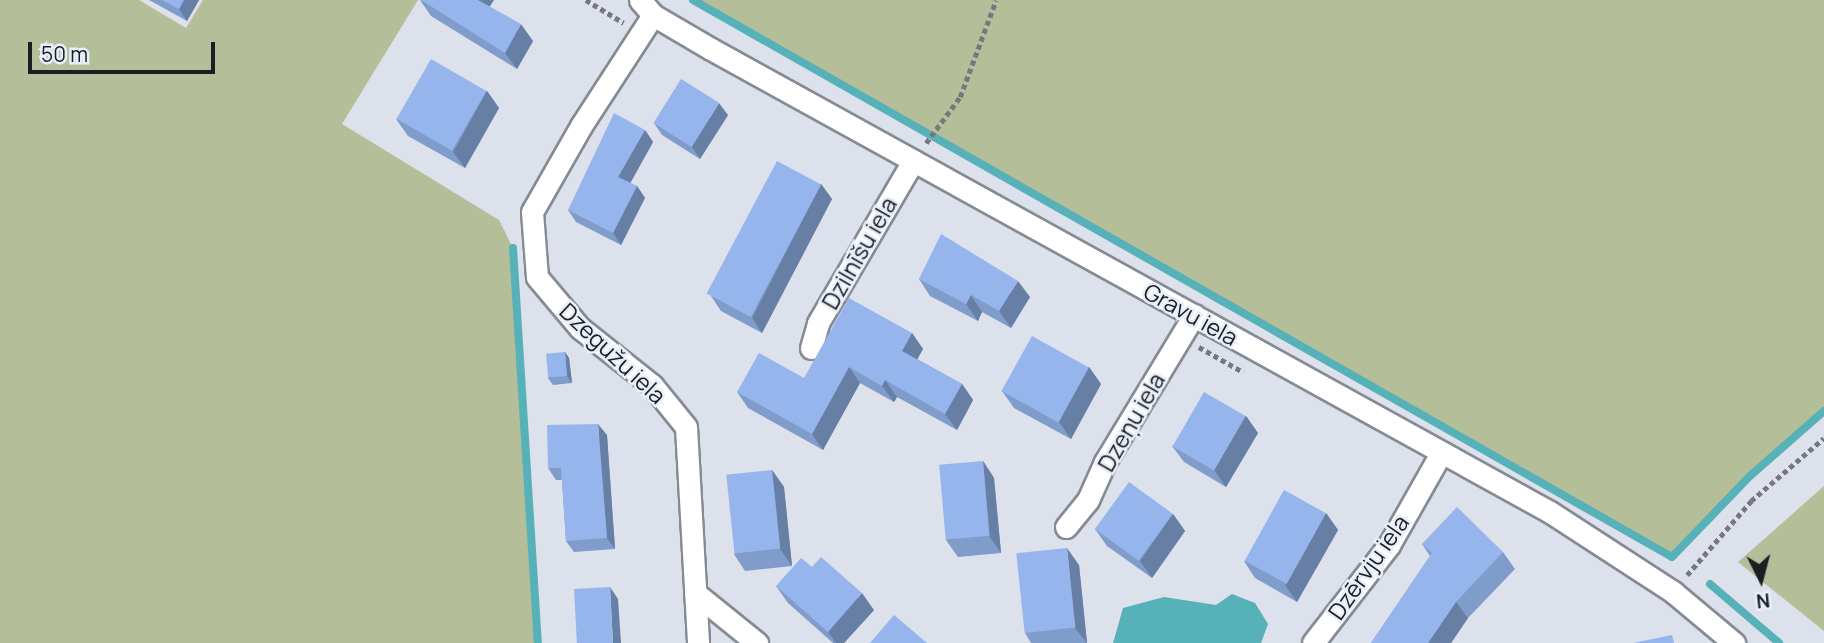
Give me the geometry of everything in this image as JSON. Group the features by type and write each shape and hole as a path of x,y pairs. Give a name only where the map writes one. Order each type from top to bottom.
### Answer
{"street":[{"name":"Gravu iela","path":"647,7 913,160 1550,512 1673,592 1734,643"},
{"name":"Dzegužu iela","path":"647,7 531,212 537,277 580,328 652,385 686,427 698,643"},
{"name":"Dzilnīšu iela","path":"811,348 818,323 913,160"},
{"name":"Dzeņu iela","path":"1066,527 1088,500 1105,462 1194,316"},
{"name":"Dzērvju iela","path":"1313,643 1389,545 1441,453"},
{"path":"695,593 757,643"}],"path":[{"path":"913,160 960,97 996,0"},
{"path":"1673,592 1751,501 1824,438"}],"green space":[{"path":"0,0 139,0 186,28 203,0 418,0 342,124 499,220 513,248 538,643 0,643"},
{"path":"693,0 1824,0 1824,410 1753,473 1672,557"},
{"path":"1824,486 1824,631 1738,562"}],"water":[{"path":"1232,594 1255,603 1268,624 1261,643 1113,643 1123,608 1164,597 1216,605"}],"building":[{"path":"162,0 184,0 179,9"},
{"path":"421,0 478,0 521,24 505,53"},
{"path":"431,59 486,91 452,151 396,119"},
{"path":"681,79 719,103 692,147 653,123"},
{"path":"614,113 645,130 618,177 637,186 613,233 568,210"},
{"path":"777,161 821,184 751,317 707,293"},
{"path":"941,234 1018,281 999,311 971,295 966,304 919,279"},
{"path":"849,298 912,333 902,351 962,384 945,414 885,380 882,386 849,367 812,434 737,392 759,353 804,378"},
{"path":"1032,336 1089,368 1058,423 1001,391"},
{"path":"565,352 567,376 548,378 546,354"},
{"path":"1204,392 1246,416 1214,471 1172,447"},
{"path":"598,424 607,538 566,541 561,468 548,468 547,425"},
{"path":"983,461 990,536 946,540 939,465"},
{"path":"772,470 780,549 735,553 726,475"},
{"path":"1129,482 1173,514 1139,561 1095,529"},
{"path":"1284,490 1326,513 1287,584 1245,561"},
{"path":"1457,507 1503,552 1456,602 1428,643 1371,643 1432,553 1422,544"},
{"path":"1067,548 1075,628 1025,633 1016,553"},
{"path":"821,557 862,593 828,632 776,586 801,558 812,567"},
{"path":"610,587 613,643 577,643 574,589"},
{"path":"894,615 927,643 870,643"},
{"path":"1672,635 1674,643 1633,643"}],"waterway":[{"path":"693,0 1672,557 1750,476 1824,411"},
{"path":"513,248 538,643"},
{"path":"1710,584 1779,643"}]}
